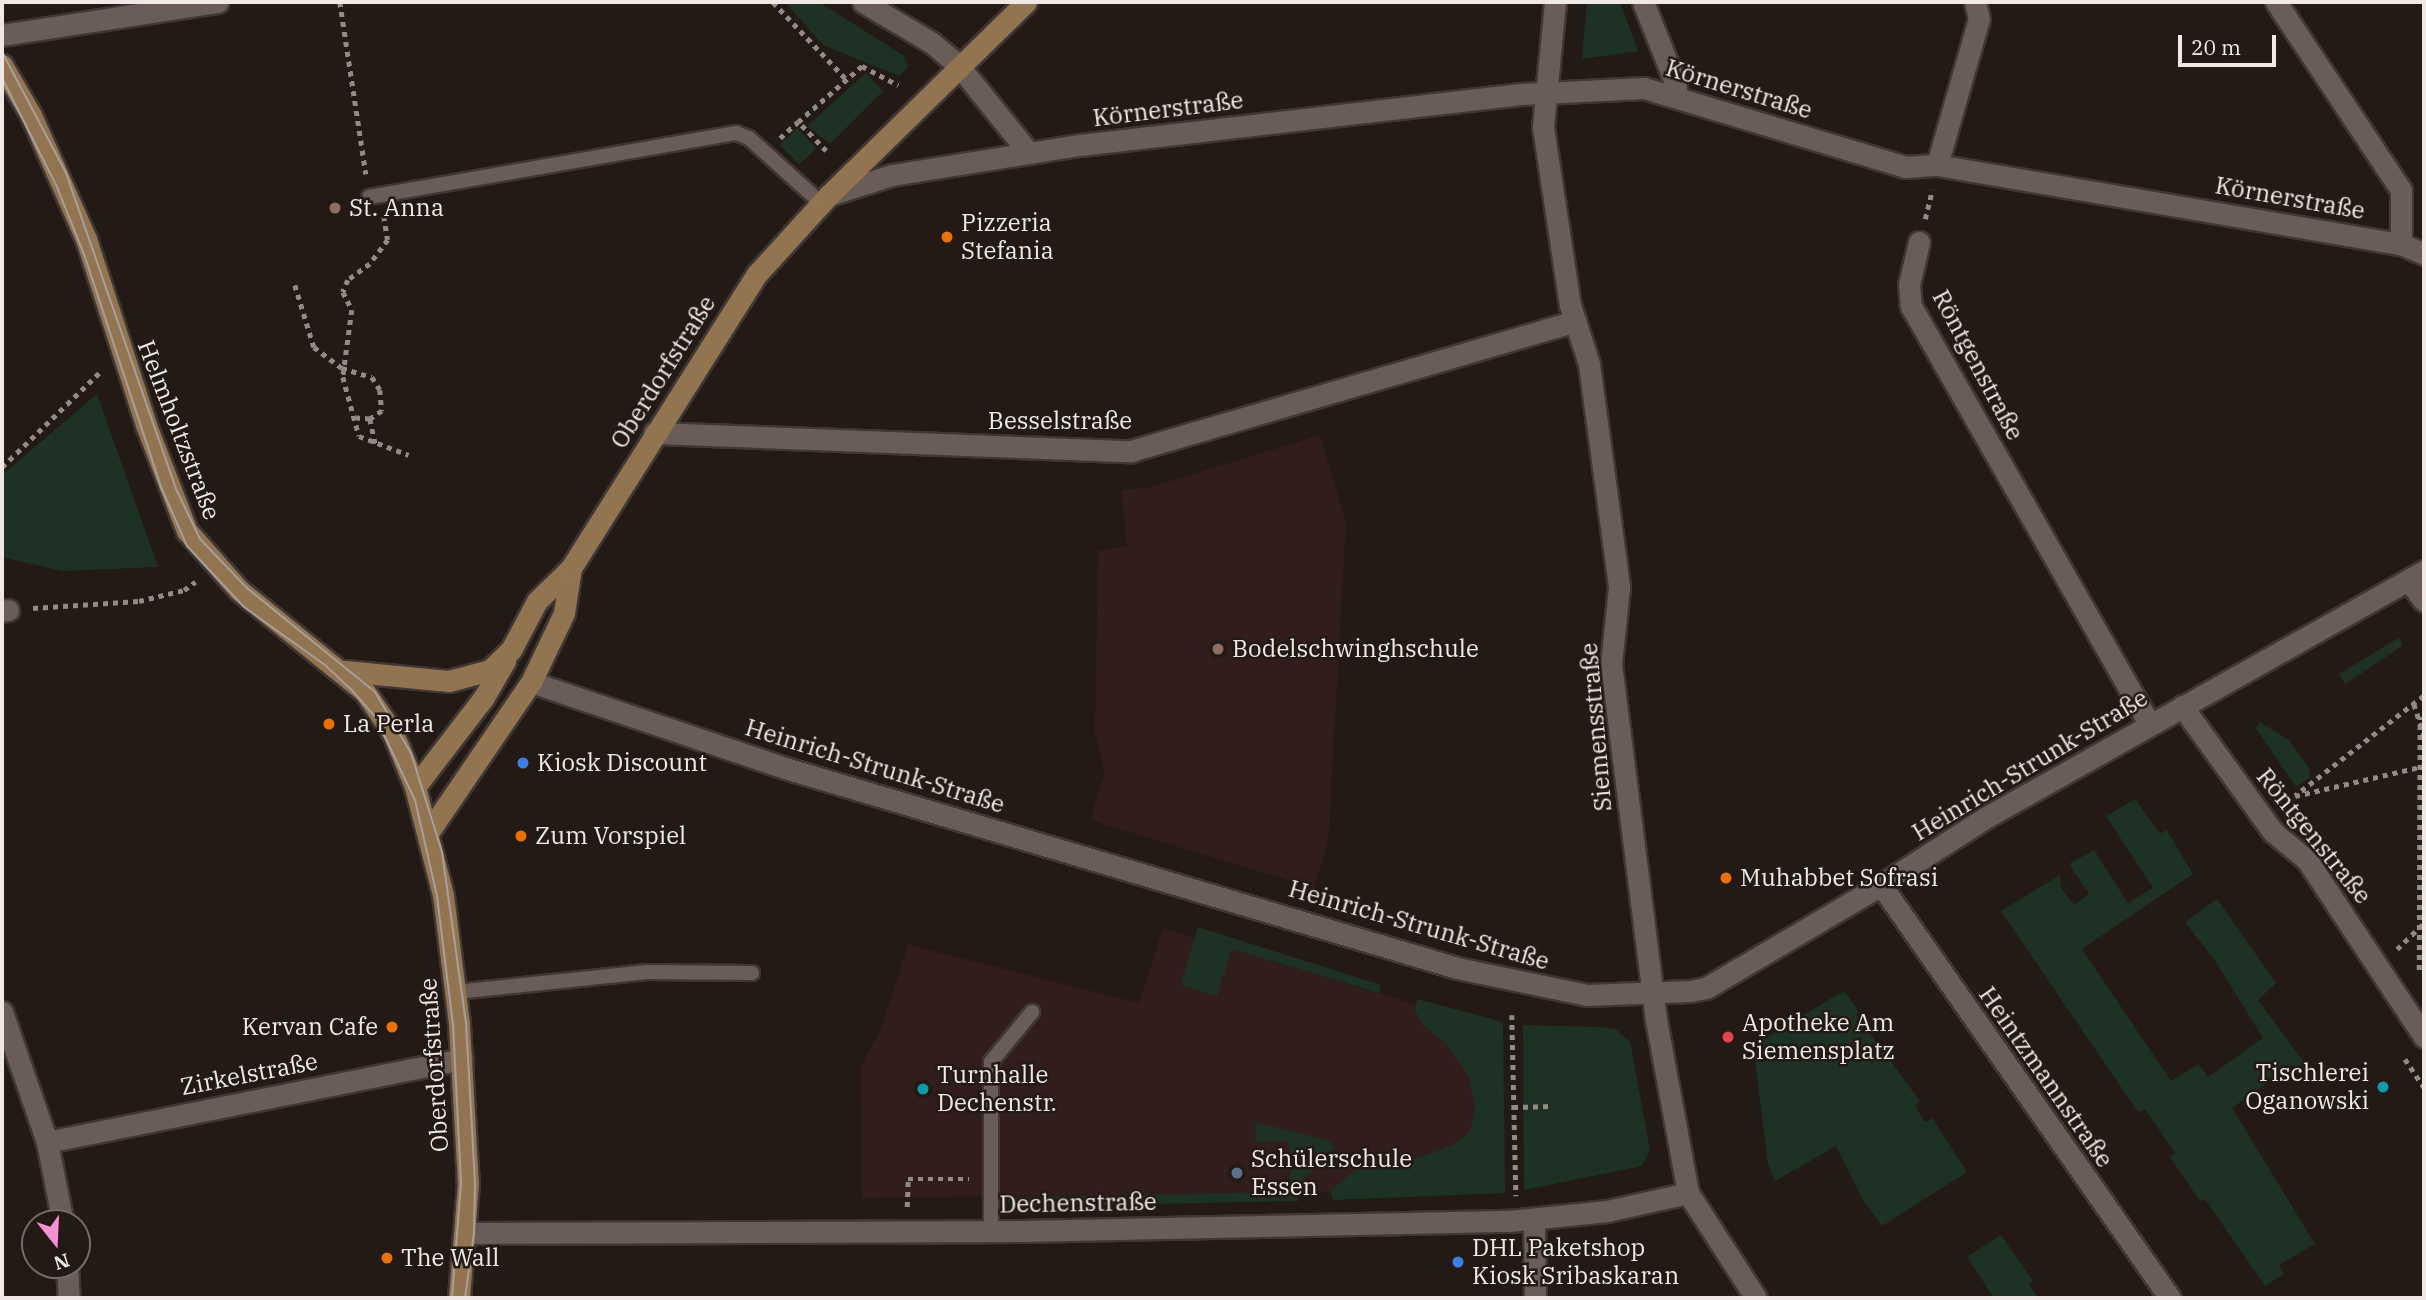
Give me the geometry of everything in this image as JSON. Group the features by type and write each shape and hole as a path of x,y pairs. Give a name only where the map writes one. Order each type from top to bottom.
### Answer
{"street":[{"path":"2,35 217,2"},
{"path":"863,2 932,44 959,66 1029,153"},
{"name":"Oberdorfstraße","path":"430,830 531,682 564,613 572,568 654,433 757,274 825,199 1026,2"},
{"name":"Siemensstraße","path":"1555,2 1542,93 1555,217 1575,321 1589,364 1619,587 1611,664 1652,993 1688,1193 1756,1298"},
{"path":"1643,2 1675,82 1677,96"},
{"path":"1937,165 1979,19 1975,2"},
{"path":"2276,2 2401,190 2401,244"},
{"name":"Helmholtzstraße","path":"2,65 31,115 86,239 121,351 187,531 215,568 345,671 385,720 415,787"},
{"name":"Körnerstraße","path":"825,199 892,175 1029,153 1542,93 1644,88 1905,167 1937,165 2401,244 2424,254"},
{"name":"Röntgenstraße","path":"1919,242 1909,285 1911,306 2149,724"},
{"name":"Besselstraße","path":"654,433 1131,451 1575,321"},
{"path":"415,787 484,697 537,601 572,568"},
{"path":"2417,576 2424,601"},
{"name":"Heinrich-Strunk-Straße","path":"531,682 785,768 1457,968 1587,995 1652,993 1706,988 1881,885 1984,818 2417,576"},
{"path":"345,671 449,681 490,670 511,650"},
{"name":"Röntgenstraße","path":"2182,706 2273,832 2307,860 2424,1037"},
{"name":"Oberdorfstraße","path":"415,787 430,830 456,992 462,1059 467,1233 459,1298"},
{"name":"Heintzmannstraße","path":"1881,885 2170,1298"},
{"path":"2,1012 47,1142 60,1209"},
{"name":"Zirkelstraße","path":"47,1142 462,1059"},
{"name":"Dechenstraße","path":"467,1233 991,1230 1534,1220 1607,1211 1688,1193"},
{"path":"1534,1220 1535,1298"},
{"path":"68,1279 69,1298"}],"lane":[{"path":"375,196 636,146 736,133 749,138 825,199"},
{"path":"456,992 647,972 752,973"},
{"path":"991,1230 991,1062 1032,1012"}],"path":[{"path":"340,2 375,196 388,240 370,264 348,280 343,292 352,310 342,368 359,436 409,455"},
{"path":"774,2 847,80"},
{"path":"827,151 798,122 862,66 898,85"},
{"path":"1919,242 1937,165"},
{"path":"295,285 314,347 342,368 372,377 380,390 382,411 370,419 356,418"},
{"path":"2,467 121,351"},
{"path":"370,419 375,443"},
{"path":"5,611 139,601 184,590 215,568"},
{"path":"2422,767 2295,796 2424,696"},
{"path":"2413,704 2420,716 2424,734"},
{"path":"2419,970 2423,925 2420,716"},
{"path":"2402,945 2423,925"},
{"path":"1512,1015 1516,1196"},
{"path":"1513,1107 1553,1106"},
{"path":"907,1211 908,1172"},
{"path":"908,1179 991,1179"}],"shaded area":[{"name":"Bodelschwinghschule","path":"1320,435 1346,522 1328,842 1314,888 1090,820 1105,773 1095,733 1098,551 1127,546 1121,491 1151,487"},
{"path":"1163,928 1493,1028 1497,1190 862,1198 861,1066 881,1030 908,945 1139,1003"}],"green space":[{"path":"785,2 819,2 903,55 909,66 899,76 823,45"},
{"path":"1587,2 1620,2 1638,51 1582,59"},
{"path":"866,73 883,91 830,144 807,126"},
{"path":"797,128 816,148 799,165 780,145"},
{"path":"97,394 158,567 62,571 2,557 2,475"},
{"path":"2400,637 2402,646 2345,684 2339,674"},
{"path":"2260,722 2289,740 2309,768 2310,777 2296,787 2256,728"},
{"path":"2135,799 2160,834 2166,829 2193,874 2082,949 2171,1081 2198,1064 2208,1077 2263,1038 2216,962 2185,922 2217,899 2276,983 2258,1000 2309,1069 2300,1076 2292,1065 2232,1108 2315,1244 2279,1265 2284,1274 2265,1286 2205,1199 2200,1201 2170,1157 2175,1153 2145,1109 2138,1112 2001,911 2060,875 2061,888 2074,905 2089,894 2069,864 2094,850 2128,903 2153,888 2106,816"},
{"path":"1198,927 1381,985 1379,993 1232,949 1217,996 1181,985"},
{"path":"1844,991 1859,1012 1856,1015 1920,1101 1915,1106 1925,1122 1932,1118 1967,1172 1882,1226 1864,1202 1836,1146 1775,1181 1768,1164 1753,1045"},
{"path":"1417,999 1503,1022 1505,1193 1333,1200 1330,1190 1357,1169 1421,1157 1453,1145 1470,1132 1475,1108 1470,1078 1445,1043 1423,1025 1415,1010"},
{"path":"1523,1025 1615,1029 1630,1041 1650,1150 1642,1166 1524,1190"},
{"path":"1255,1122 1331,1141 1334,1148 1301,1182 1298,1201 1010,1207 1007,1197 1290,1192 1289,1141 1256,1142"},
{"path":"2001,1235 2033,1281 2029,1285 2038,1298 1994,1298 1967,1257"}],"tram line":[{"path":"2,52 66,173 177,491 200,539 247,588 375,692 411,753 442,852 466,1022 475,1183 474,1233 465,1298"},
{"path":"2,78 57,187 84,254 161,487 187,546 244,607 325,665 350,688 376,718 415,800 437,896 453,1024 461,1183 452,1298"}],"place":[{"name":"St. Anna","path":"335,208"},
{"name":"Pizzeria Stefania","path":"947,237"},
{"name":"Bodelschwinghschule","path":"1218,649"},
{"name":"La Perla","path":"329,724"},
{"name":"Kiosk Discount","path":"523,763"},
{"name":"Zum Vorspiel","path":"521,836"},
{"name":"Muhabbet Sofrasi","path":"1726,878"},
{"name":"Kervan Cafe","path":"392,1027"},
{"name":"Apotheke Am Siemensplatz","path":"1728,1037"},
{"name":"Tischlerei Oganowski","path":"2383,1087"},
{"name":"Turnhalle Dechenstr.","path":"923,1089"},
{"name":"Schülerschule Essen","path":"1237,1173"},
{"name":"The Wall","path":"387,1258"},
{"name":"DHL Paketshop Kiosk Sribaskaran","path":"1458,1262"}]}
